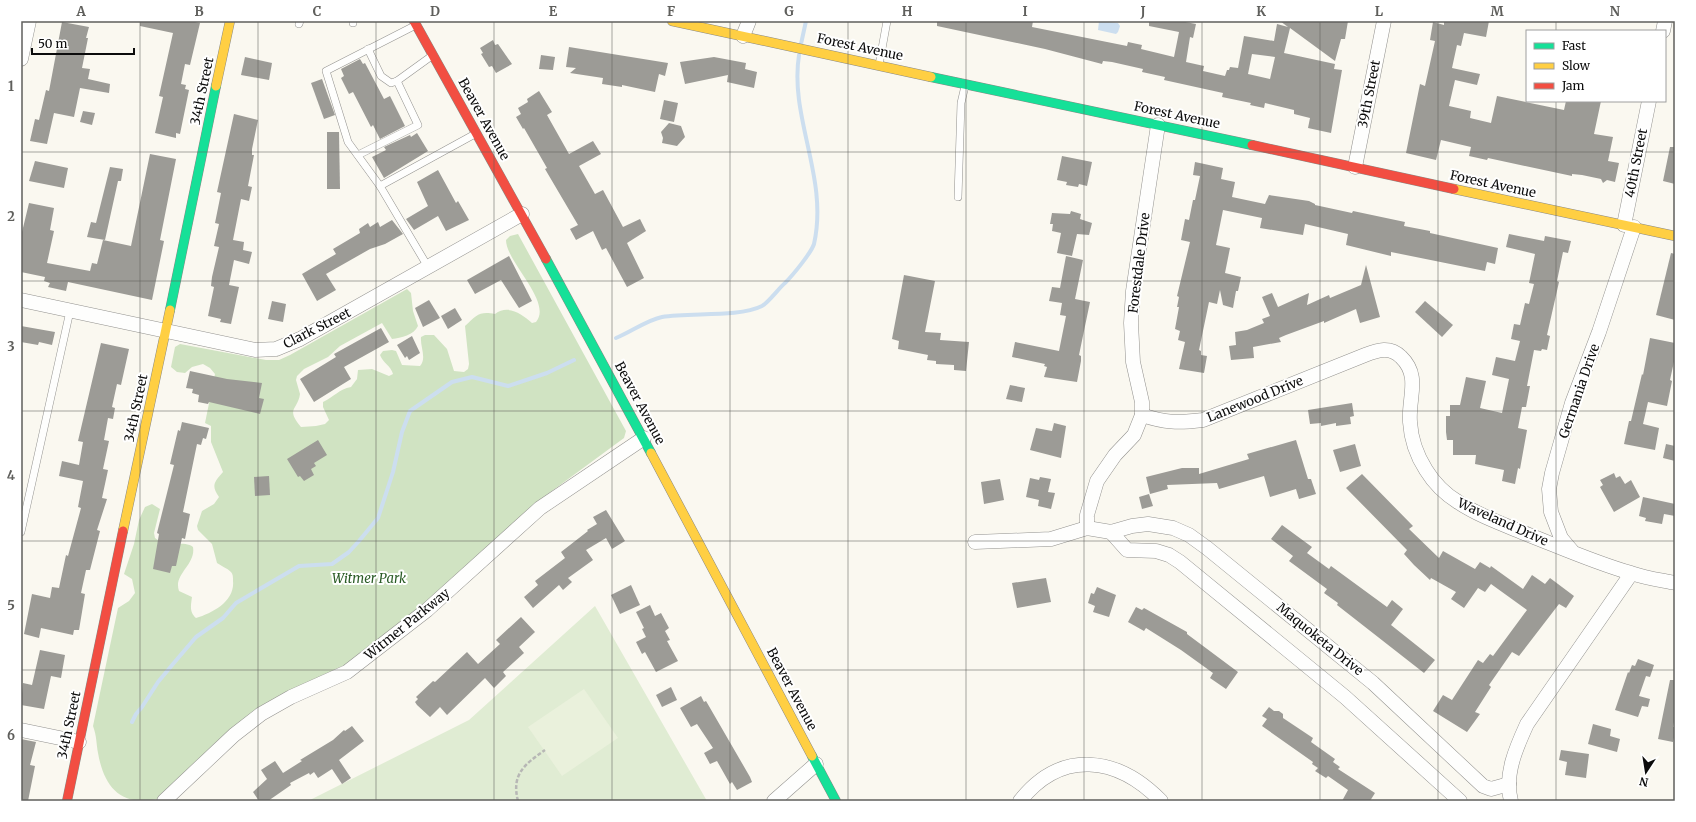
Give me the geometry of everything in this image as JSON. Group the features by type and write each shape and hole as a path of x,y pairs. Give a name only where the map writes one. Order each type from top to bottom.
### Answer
{"street":[{"path":"21,59 29,21"},
{"name":"34th Street","path":"67,801 109,593 166,332 230,21"},
{"name":"Forest Avenue","path":"672,21 1675,236"},
{"path":"743,36 749,21"},
{"name":"39th Street","path":"1355,167 1384,21"},
{"name":"Beaver Avenue","path":"415,23 522,214 644,438 836,801"},
{"name":"40th Street","path":"1629,226 1649,102"},
{"name":"Forestdale Drive","path":"1087,528 1087,515 1097,480 1115,455 1134,435 1142,415 1142,402 1134,362 1131,323 1133,291 1158,125"},
{"name":"Clark Street","path":"21,300 255,350 276,349 300,340 522,214"},
{"name":"Germania Drive","path":"1574,552 1561,538 1551,512 1549,489 1552,473 1572,403 1600,332 1629,226"},
{"name":"Waveland Drive","path":"1365,355 1380,349 1389,350 1398,353 1409,364 1413,382 1410,422 1416,451 1426,470 1439,488 1468,508 1574,552 1631,574 1675,583"},
{"name":"Lanewood Drive","path":"1142,415 1158,421 1176,423 1203,420 1365,355"},
{"name":"Witmer Parkway","path":"164,801 234,735 262,714 291,697 347,672 427,610 540,508 644,438"},
{"name":"Maquoketa Drive","path":"975,542 1051,539 1087,528 1111,532 1132,526 1148,524 1173,528 1188,535 1207,548 1373,683 1483,786 1491,789 1509,784"},
{"path":"1111,532 1128,550 1156,551 1169,555 1180,562 1345,697 1460,801"},
{"path":"1511,801 1508,789 1515,751 1527,724 1631,574"},
{"path":"21,730 79,742"},
{"path":"774,801 816,764"},
{"path":"1020,801 1030,788 1044,777 1059,769 1075,765 1092,764 1109,767 1125,773 1151,791 1161,801"}],"lane":[{"path":"879,65 887,21"},
{"path":"415,23 326,71 348,142 380,186 428,267"},
{"path":"368,49 381,76 391,83 397,81 433,55"},
{"path":"358,155 418,125 397,81"},
{"path":"958,197 961,102 966,83"},
{"path":"380,186 477,133"},
{"path":"21,532 70,310"}],"path":[{"path":"518,801 517,779 521,770 527,762 545,750"}],"green space":[{"name":"Witmer Park","path":"518,234 626,431 624,438 537,502 424,606 349,663 291,690 157,799 144,801 133,800 116,792 105,776 101,765 93,726 118,608 129,601 135,593 132,579 124,574 134,544 139,520 145,507 152,504 160,509 154,533 155,538 165,543 186,544 193,547 191,559 179,579 178,585 179,591 192,597 191,611 196,618 209,613 222,605 227,600 233,588 232,573 217,563 212,544 198,530 197,526 202,511 214,504 219,497 214,487 217,479 223,472 211,442 211,426 205,423 215,374 210,368 203,364 192,367 185,373 177,372 171,367 175,347 180,344 266,360 279,360 407,289 411,293 413,311 418,326 414,332 403,337 392,339 382,323 340,346 328,357 304,369 297,376 296,380 300,394 293,412 296,421 301,427 325,424 329,420 323,407 323,402 343,389 351,387 357,379 358,370 372,369 389,376 393,374 380,355 383,351 396,351 402,365 420,366 423,360 421,337 425,335 434,335 447,349 454,371 464,372 468,369 469,364 465,326 478,315 485,313 495,314 500,311 510,310 524,316 532,323 536,322 540,314 534,293 513,259 508,249 506,240 510,236"},
{"path":"595,606 707,801 308,801 469,720"},
{"path":"584,689 618,738 562,776 528,727"}],"water":[{"path":"1099,21 1118,23 1120,26 1118,32 1116,34 1098,30"}],"building":[{"path":"140,21 190,21 200,23 190,65 185,64 181,84 186,85 185,89 189,90 180,134 176,133 176,138 155,133 163,97 159,96 173,33 140,26"},
{"path":"937,21 1033,21 1032,27 1127,46 1128,42 1142,45 1141,49 1174,57 1179,32 1149,26 1149,21 1180,21 1196,24 1193,38 1190,37 1186,62 1204,66 1203,71 1225,76 1230,67 1238,68 1244,36 1274,41 1277,24 1288,27 1280,21 1348,21 1345,39 1341,39 1335,61 1290,28 1284,53 1335,64 1334,69 1342,70 1331,133 1308,128 1310,118 1294,114 1294,110 1265,103 1264,108 1250,105 1251,103 1222,97 1223,93 1164,80 1165,77 1142,72 1143,69 1112,62 1103,61 1102,64 1045,49 937,26","holes":["1252,54 1275,57 1270,79 1248,74"]},
{"path":"1444,21 1489,21 1486,37 1464,33 1461,46 1457,45 1452,68 1480,74 1477,85 1455,80 1449,106 1471,111 1470,118 1491,123 1497,96 1564,110 1566,102 1601,102 1594,134 1613,137 1608,161 1619,163 1615,182 1607,180 1603,183 1601,179 1582,175 1572,174 1572,176 1488,158 1487,160 1469,156 1471,147 1441,140 1436,160 1406,153 1420,84 1425,86 1435,41 1430,40 1433,22 1444,25"},
{"path":"62,22 89,27 82,68 90,69 88,79 110,84 109,93 80,88 74,117 54,113 47,144 30,141 35,119 39,120 46,90 49,91"},
{"path":"493,40 495,45 498,44 512,64 496,73 492,66 489,67 481,54 483,53 480,48"},
{"path":"569,47 668,63 665,76 659,74 655,92 622,85 622,87 602,84 603,78 570,73 576,68 566,67"},
{"path":"541,55 555,57 553,70 539,69"},
{"path":"245,57 272,63 269,80 241,75"},
{"path":"714,57 746,63 745,69 757,72 754,88 727,82 728,75 685,84 680,62"},
{"path":"360,59 363,64 365,63 384,99 390,96 405,126 380,139 373,125 371,127 353,92 349,94 341,78 344,76 341,69"},
{"path":"322,79 335,115 324,119 311,83"},
{"path":"539,91 552,112 547,115 569,154 593,141 601,154 579,166 595,194 603,190 623,227 640,219 646,231 627,243 644,278 627,287 606,248 602,250 593,231 576,240 570,229 578,225 545,169 547,168 516,117 521,114 518,108 528,102 527,99"},
{"path":"664,100 678,103 674,122 660,119"},
{"path":"83,111 95,113 92,125 80,122"},
{"path":"234,114 258,120 252,149 252,155 254,155 248,186 252,187 249,201 241,199 233,240 244,242 243,250 252,252 249,264 234,260 229,285 239,287 231,324 220,322 221,319 208,316 214,287 211,286 212,277 219,247 214,246 219,224 215,223 221,193 217,192"},
{"path":"669,123 681,126 685,137 677,146 662,143 663,138 661,132"},
{"path":"327,132 339,132 340,189 327,189"},
{"path":"417,133 428,151 384,178 372,157 386,150 384,147 410,135 411,137"},
{"path":"1670,147 1675,147 1675,184 1663,181"},
{"path":"150,154 176,159 160,240 164,241 152,300 68,282 66,291 48,287 50,283 44,281 45,277 21,272 21,231 22,232 29,203 54,208 50,230 54,231 47,263 90,271 92,263 97,264 103,240 131,246"},
{"path":"1062,156 1092,162 1087,186 1079,184 1078,187 1066,185 1067,182 1057,180"},
{"path":"35,161 68,168 64,188 29,181"},
{"path":"1195,162 1223,168 1221,179 1235,182 1232,197 1265,204 1269,195 1309,201 1315,205 1405,222 1404,226 1498,248 1495,264 1487,262 1485,271 1391,252 1391,256 1346,245 1348,234 1305,224 1303,235 1260,228 1262,218 1223,210 1216,245 1230,248 1225,273 1241,277 1238,291 1236,291 1233,308 1223,305 1220,290 1217,304 1209,302 1199,350 1201,351 1201,355 1207,356 1204,373 1179,369 1185,342 1178,340 1180,331 1175,329 1179,307 1177,307 1179,297 1177,296 1190,242 1181,240 1185,219 1189,220 1200,176 1193,175"},
{"path":"110,167 123,169 121,181 118,181 105,240 87,237 91,222 96,223"},
{"path":"438,170 456,203 458,201 469,220 446,231 438,216 414,230 406,219 428,206 417,182"},
{"path":"1071,211 1081,214 1080,219 1092,223 1089,235 1077,234 1072,256 1057,253 1061,233 1052,231 1053,224 1050,224 1052,213 1070,214"},
{"path":"392,220 403,234 385,244 370,249 326,274 336,290 317,301 302,274 336,254 333,249 360,233 359,229 368,223 370,227 378,222 380,227"},
{"path":"1509,234 1544,241 1545,236 1571,241 1568,253 1563,252 1557,281 1559,282 1547,335 1550,336 1547,350 1534,350 1527,386 1530,386 1526,407 1522,407 1518,428 1527,430 1520,469 1518,468 1515,484 1502,481 1504,470 1475,464 1476,455 1453,455 1453,440 1447,440 1446,432 1446,416 1450,416 1450,405 1460,405 1466,377 1486,381 1480,408 1502,413 1509,379 1492,375 1496,357 1515,361 1520,341 1511,339 1514,324 1520,325 1525,303 1529,304 1534,284 1529,283 1535,254 1506,247"},
{"path":"1671,253 1675,254 1675,320 1656,315"},
{"path":"509,256 532,301 519,308 501,280 475,294 467,280"},
{"path":"1066,256 1083,260 1075,299 1090,302 1079,355 1081,356 1081,361 1077,382 1044,377 1047,367 1044,366 1045,364 1012,357 1015,342 1059,351 1066,316 1060,315 1062,303 1049,301 1052,287 1060,288"},
{"path":"1366,265 1380,317 1360,323 1356,309 1324,323 1324,321 1279,338 1281,342 1253,347 1254,358 1231,360 1229,346 1236,345 1235,332 1247,330 1264,323 1262,319 1270,316 1262,297 1272,293 1278,307 1309,293 1307,305 1329,295 1330,298 1361,285"},
{"path":"904,275 935,281 925,332 941,333 940,340 969,342 966,371 954,370 954,365 936,364 936,361 927,360 928,355 898,349 899,341 892,339"},
{"path":"429,300 440,318 423,327 415,308"},
{"path":"272,301 286,304 283,322 268,319"},
{"path":"1425,301 1453,325 1442,337 1415,312"},
{"path":"455,308 462,320 448,329 441,316"},
{"path":"21,326 55,332 52,345 39,342 38,345 21,342"},
{"path":"381,328 389,342 344,367 351,379 314,402 300,379 336,357 334,354"},
{"path":"412,336 420,353 409,360 407,356 405,358 397,345"},
{"path":"1650,338 1675,343 1675,357 1670,380 1672,381 1667,406 1648,402 1643,424 1659,428 1655,450 1624,444 1642,374 1643,375"},
{"path":"101,343 129,349 121,385 117,384 112,407 115,408 113,419 108,418 104,440 109,441 103,469 108,470 102,498 107,499 97,530 100,531 90,570 86,570 81,593 85,594 79,630 74,630 73,635 41,628 39,638 24,634 32,594 50,598 52,587 59,588 66,555 68,556 81,508 78,507 83,481 59,476 62,461 79,465 83,442 78,441"},
{"path":"190,371 227,379 262,383 259,398 264,399 260,414 209,402 208,404 198,402 199,395 192,393 193,389 186,388"},
{"path":"1010,385 1025,388 1022,402 1006,399"},
{"path":"1352,403 1354,416 1350,417 1351,424 1336,426 1336,423 1321,426 1321,423 1310,424 1308,410"},
{"path":"182,422 209,428 206,439 203,438 201,445 197,444 183,512 190,514 185,539 182,538 176,566 172,566 170,573 153,569 159,534 157,533 174,465 170,464 178,430 180,431"},
{"path":"1054,423 1066,426 1061,458 1030,450 1036,428 1052,431"},
{"path":"318,440 327,455 314,463 316,466 311,469 314,475 304,481 300,476 298,477 287,459"},
{"path":"1296,440 1308,479 1311,479 1316,494 1299,499 1296,489 1270,497 1264,476 1219,489 1217,483 1167,485 1168,489 1150,494 1146,477 1182,468 1199,468 1199,474 1249,459 1247,454"},
{"path":"1355,444 1361,466 1340,472 1333,450"},
{"path":"1666,444 1675,446 1675,461 1663,458"},
{"path":"1614,473 1616,478 1620,476 1625,484 1631,480 1640,497 1614,512 1600,487 1603,485 1600,480"},
{"path":"1362,474 1413,526 1409,529 1439,558 1443,551 1475,569 1480,562 1490,568 1491,566 1523,589 1532,575 1545,584 1550,578 1574,596 1566,608 1559,604 1519,656 1512,652 1489,685 1491,687 1475,712 1480,714 1467,732 1433,711 1443,695 1452,700 1478,660 1483,663 1490,654 1493,656 1527,610 1491,584 1485,592 1478,588 1464,608 1451,599 1456,592 1431,578 1430,580 1414,565 1404,554 1407,550 1346,488"},
{"path":"269,476 270,495 255,496 254,477"},
{"path":"1040,477 1051,479 1048,492 1055,493 1051,509 1038,506 1039,500 1026,497 1030,478 1039,480"},
{"path":"1000,479 1004,500 984,504 981,482"},
{"path":"1149,494 1153,506 1142,509 1139,497"},
{"path":"1643,497 1675,504 1675,516 1664,514 1662,524 1645,521 1646,518 1639,516"},
{"path":"606,510 625,541 612,549 606,538 586,550 593,560 568,578 572,582 563,590 559,585 533,608 524,597 538,585 535,581 565,558 561,552 588,531 587,530 597,524 593,517"},
{"path":"1282,525 1312,547 1307,553 1329,569 1331,566 1387,607 1392,600 1403,609 1391,625 1435,660 1424,673 1337,605 1338,603 1324,593 1327,589 1289,561 1293,556 1271,539"},
{"path":"1046,578 1051,602 1017,608 1012,583"},
{"path":"631,585 640,605 620,614 611,595"},
{"path":"1097,587 1116,595 1109,617 1093,612 1095,606 1088,603 1091,593 1094,594"},
{"path":"650,605 655,616 661,613 669,628 665,631 670,640 667,641 678,661 656,672 645,652 642,654 636,642 646,637 642,629 644,628 636,612"},
{"path":"1136,607 1142,610 1144,608 1187,632 1187,634 1238,672 1226,689 1210,678 1213,673 1181,650 1146,628 1144,631 1128,622"},
{"path":"521,617 535,632 519,647 524,653 503,672 506,676 494,688 485,678 447,715 440,707 430,717 417,705 415,702 418,699 416,697 433,681 435,682 467,652 478,664 500,644 496,640"},
{"path":"40,650 65,655 61,678 51,676 44,709 21,705 23,683 32,685"},
{"path":"1638,659 1654,665 1650,677 1646,676 1639,696 1650,699 1648,707 1642,706 1638,717 1615,710 1628,672 1629,673 1632,665 1635,666"},
{"path":"1670,680 1675,680 1675,717 1673,727 1675,727 1675,733 1673,742 1658,739"},
{"path":"671,687 677,700 662,707 656,695"},
{"path":"701,696 704,702 706,701 752,782 737,790 732,782 730,784 717,761 710,764 704,753 713,748 697,724 691,727 680,708"},
{"path":"1269,707 1274,711 1279,711 1283,714 1283,718 1313,738 1311,742 1335,759 1333,762 1340,767 1338,769 1375,793 1370,801 1342,801 1348,790 1328,776 1326,778 1315,771 1318,768 1312,764 1313,762 1262,726 1267,719 1262,716"},
{"path":"1593,724 1611,729 1610,736 1620,739 1617,752 1588,744"},
{"path":"352,726 364,741 339,760 351,778 342,784 332,769 318,778 314,772 310,775 309,773 290,783 291,785 268,801 259,801 253,792 267,779 261,770 275,761 283,773"},
{"path":"21,739 36,742 30,765 35,766 28,801 21,801"},
{"path":"1561,750 1589,754 1586,778 1565,775 1567,762 1559,760"}],"waterway":[{"path":"801,44 806,21"},
{"path":"616,338 662,317 740,312 752,310 762,306 788,279 809,253 814,244 817,220 817,195 799,102 797,79 799,55"},
{"path":"132,722 158,682 196,637 223,618 236,603 299,566 332,564 349,552 359,541 378,518 393,472 402,432 410,411 452,382 472,377 508,386 547,373 574,360"}],"traffic: fast":[{"path":"931,77 1252,145"},
{"path":"170,310 216,86"},
{"path":"546,259 651,453"},
{"path":"812,756 836,801"}],"traffic: slow":[{"path":"216,86 230,21"},
{"path":"672,21 931,77"},
{"path":"1454,189 1675,236"},
{"path":"123,531 170,310"},
{"path":"651,453 812,756"}],"traffic: jam":[{"path":"414,21 546,259"},
{"path":"1252,145 1454,189"},
{"path":"67,801 123,531"}]}
